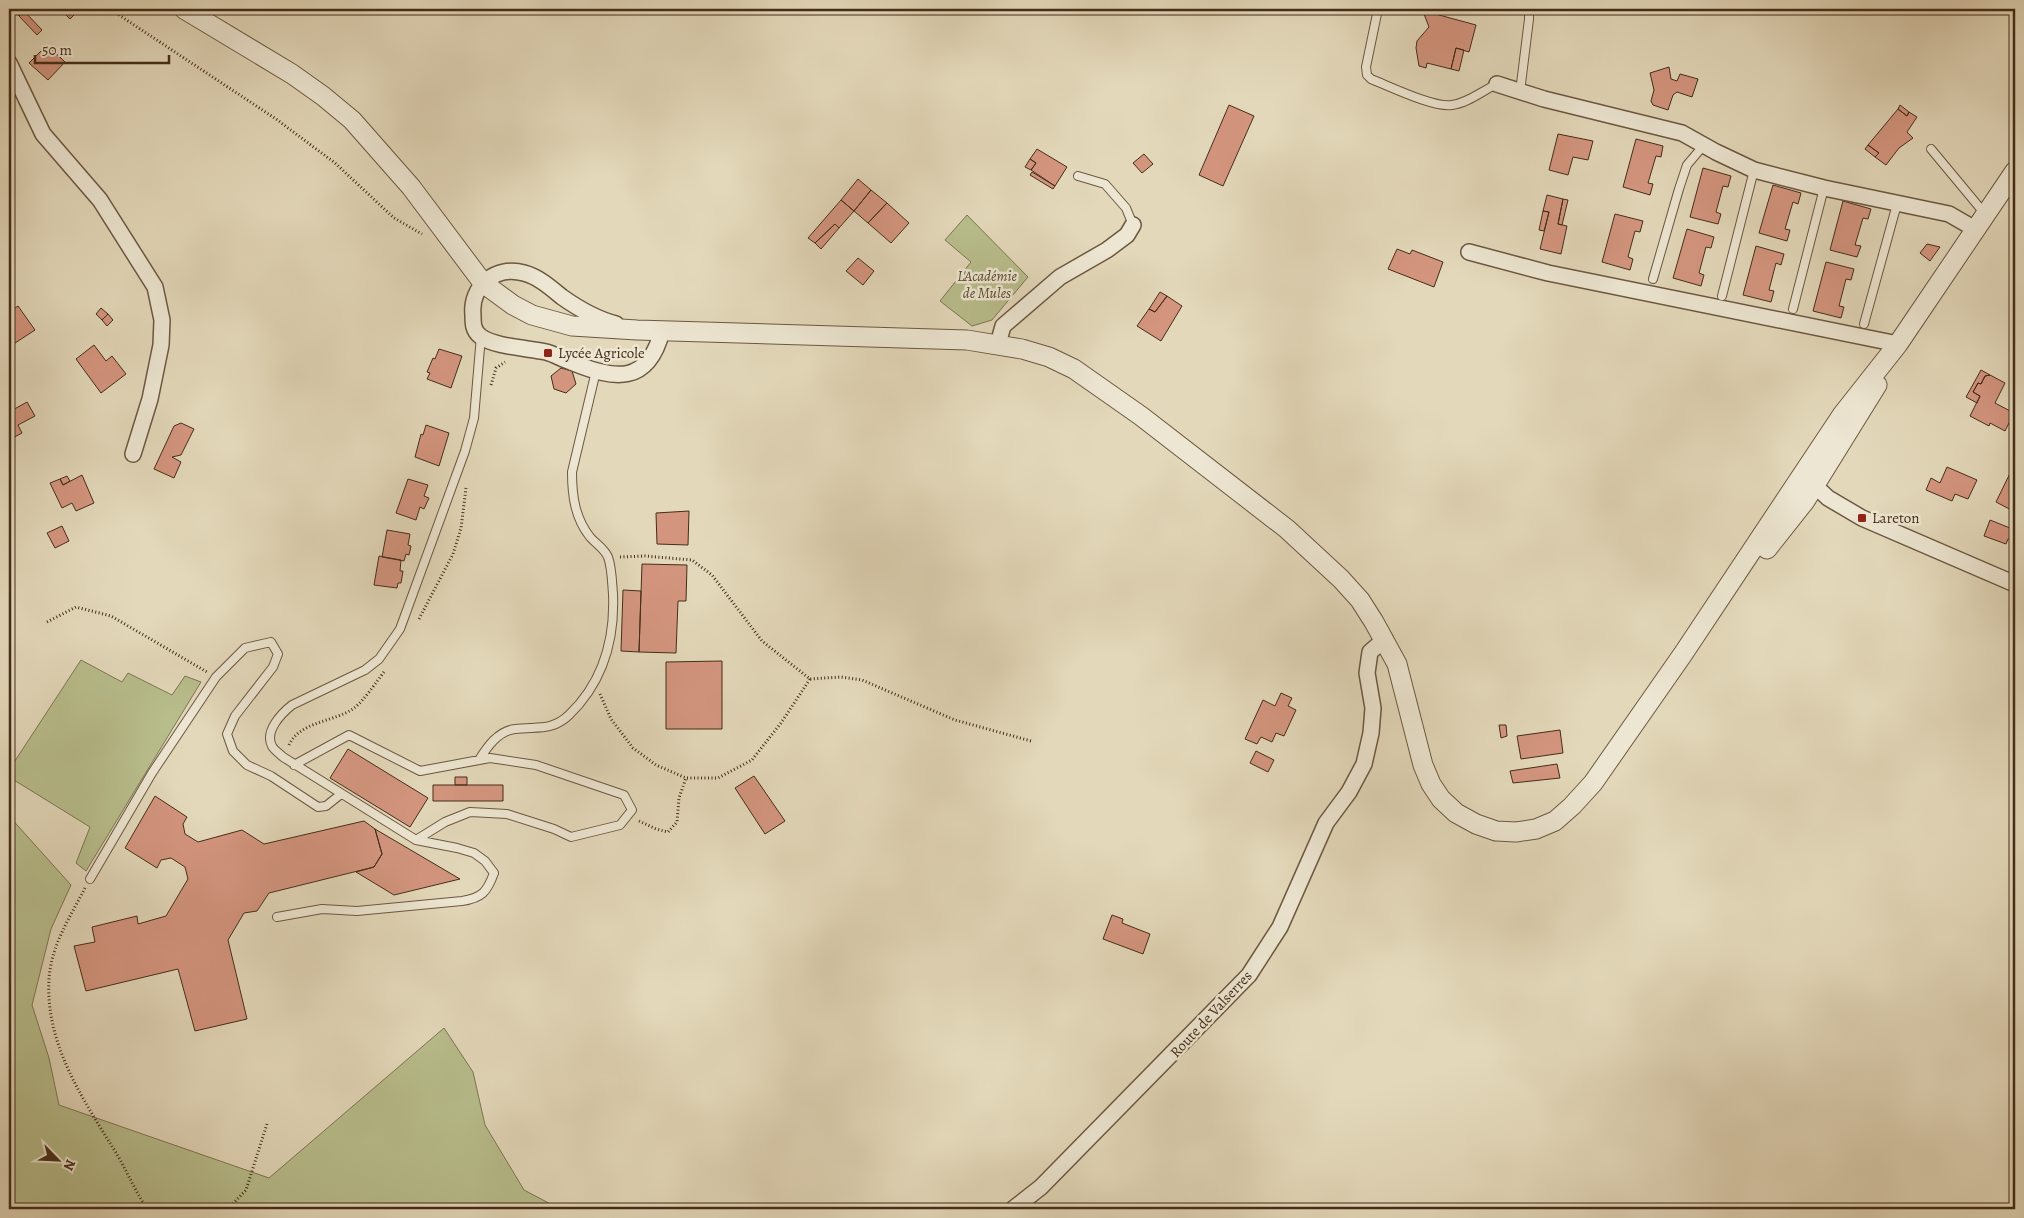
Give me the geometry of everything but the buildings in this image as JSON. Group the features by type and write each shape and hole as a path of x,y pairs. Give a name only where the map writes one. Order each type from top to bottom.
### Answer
{"street":[{"path":"184,9 292,74 352,120 411,187 482,282 513,306 532,315 572,326 637,330 967,340 998,344 1049,357 1074,369 1141,416 1287,529 1341,578 1360,600 1385,639 1396,664 1423,765 1431,784 1441,799 1456,813 1476,824 1496,831 1516,832 1536,829 1555,820 1572,806 1593,783 1683,654 1842,415 1898,344 2015,171"},
{"path":"9,62 43,134 100,200 155,287 162,320 161,345 150,398 133,454"},
{"path":"1497,84 1544,99 1682,133 1754,170 1824,188 1980,222"},
{"path":"998,344 1003,326 1060,277 1107,250 1127,235 1133,225"},
{"path":"1469,252 1548,273 1898,344"},
{"path":"637,330 606,322 580,309 540,280 524,273 509,271 490,277 482,282 475,296 472,311 474,328 480,336 490,341 548,353 596,371 622,374 632,373 643,367 656,349 662,331"},
{"path":"1683,654 1814,486 1864,409 1888,367 1898,344"},
{"path":"1842,415 1835,439 1811,474 1810,482 1814,486 1828,498 1862,518 2015,584"},
{"path":"1794,487 1804,483 1814,486"},
{"name":"Route de Valserres","path":"1012,1209 1041,1186 1249,975 1280,927 1326,822 1349,792 1364,764 1371,733 1373,708 1367,673 1370,652 1385,639"}],"lane":[{"path":"1378,9 1366,67 1367,75 1371,79 1430,102 1445,105 1452,105 1470,98 1497,84"},
{"path":"1520,92 1529,9"},
{"path":"1653,279 1678,189 1687,165 1704,145"},
{"path":"1931,149 1980,222"},
{"path":"1722,296 1754,170"},
{"path":"1078,176 1105,184 1126,208 1133,225"},
{"path":"1793,309 1824,188"},
{"path":"1864,324 1897,204"},
{"path":"277,917 322,909 357,911 478,899 489,886 494,873 485,861 474,853 416,840 283,757 271,745 270,736 282,713 292,705 365,670 379,660 400,629 465,451 472,426 480,336"},
{"path":"479,760 498,736 514,729 536,729 553,726 568,716 596,681 607,655 612,634 612,582 608,557 603,548 584,529 574,504 572,487 572,472 596,371"},
{"path":"90,879 152,773 216,677 244,648 271,642 278,654 274,667 235,716 227,734 233,751 247,765 271,776 318,807 326,806 341,794"},
{"path":"294,764 349,735 420,770 490,758 536,765 624,795 632,810 620,825 571,838 554,830 507,814 470,812 445,822 416,840"}],"path":[{"path":"110,9 291,130 335,163 394,218 430,238 455,247"},
{"path":"608,557 645,556 692,560 712,575 762,641 810,679 841,677 862,680 955,720 1031,741"},
{"path":"47,622 76,607 111,616 216,677"},
{"path":"596,681 611,720 633,748 656,765 686,778 718,778 752,760 810,679"},
{"path":"628,816 656,829 668,832 677,822 679,798 686,778"},
{"path":"90,879 60,934 49,978 50,1015 66,1067 84,1103 118,1157 147,1209"},
{"path":"228,1209 246,1190 267,1124"}],"green space":[{"name":"L'Académie de Mules","path":"967,215 1028,277 992,320 972,326 940,301 971,262 945,240"},
{"path":"81,660 122,682 128,673 172,695 185,676 201,682 86,871 76,863 90,827 9,777 9,770"},
{"path":"9,816 71,885 51,929 32,1005 49,1058 59,1105 269,1178 444,1028 473,1072 485,1125 524,1190 560,1209 9,1209"}],"place":[{"name":"Lycée Agricole","path":"548,353"},
{"name":"Lareton","path":"1862,518"}]}
